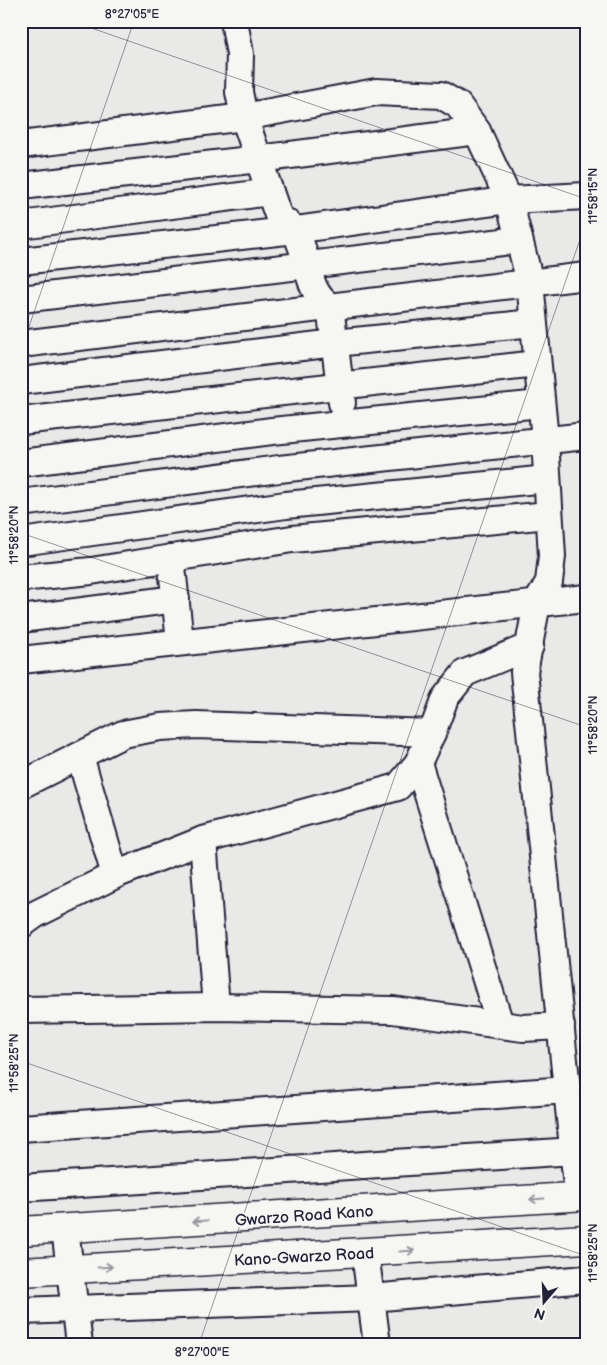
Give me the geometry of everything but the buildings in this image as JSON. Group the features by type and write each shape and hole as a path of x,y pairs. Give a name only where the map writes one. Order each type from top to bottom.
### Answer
{"main road":[{"name":"Gwarzo Road Kano","path":"21,1232 582,1196"},
{"name":"Kano-Gwarzo Road","path":"21,1272 586,1239"}],"street":[{"path":"234,21 240,54 239,92 244,117 278,215 295,230 308,264 314,291 320,301 330,306"},
{"path":"21,145 244,117 376,92 441,95 458,105 477,131 509,200 530,282 540,404 545,440 552,556 549,582 537,602 524,672 574,1151 582,1196"},
{"path":"23,185 259,159 477,131"},
{"path":"21,157 29,260 295,230 509,200 586,196"},
{"path":"26,225 270,192"},
{"path":"21,299 519,240"},
{"path":"21,344 586,276"},
{"path":"330,306 344,424"},
{"path":"21,381 334,343 533,323"},
{"path":"21,420 537,364"},
{"path":"21,463 272,431 540,404"},
{"path":"272,431 292,539"},
{"path":"21,503 279,469 586,436"},
{"path":"69,457 91,571"},
{"path":"21,542 286,505 547,479"},
{"path":"21,578 91,571 292,539 550,516"},
{"path":"171,558 180,641"},
{"path":"21,660 180,641 586,598"},
{"path":"21,619 176,599"},
{"path":"21,925 36,914 115,875 203,840 398,787 418,764 445,698 465,673 530,646"},
{"path":"21,785 123,734 160,727 196,725 432,733"},
{"path":"80,756 115,875"},
{"path":"418,764 500,1024"},
{"path":"203,840 216,1006"},
{"path":"21,1010 216,1006 393,1010 523,1028 561,1026"},
{"path":"21,1128 568,1090"},
{"path":"21,1188 574,1151"},
{"path":"65,1229 78,1344"},
{"path":"365,1253 377,1344"},
{"path":"21,1311 371,1298 586,1279"}]}
